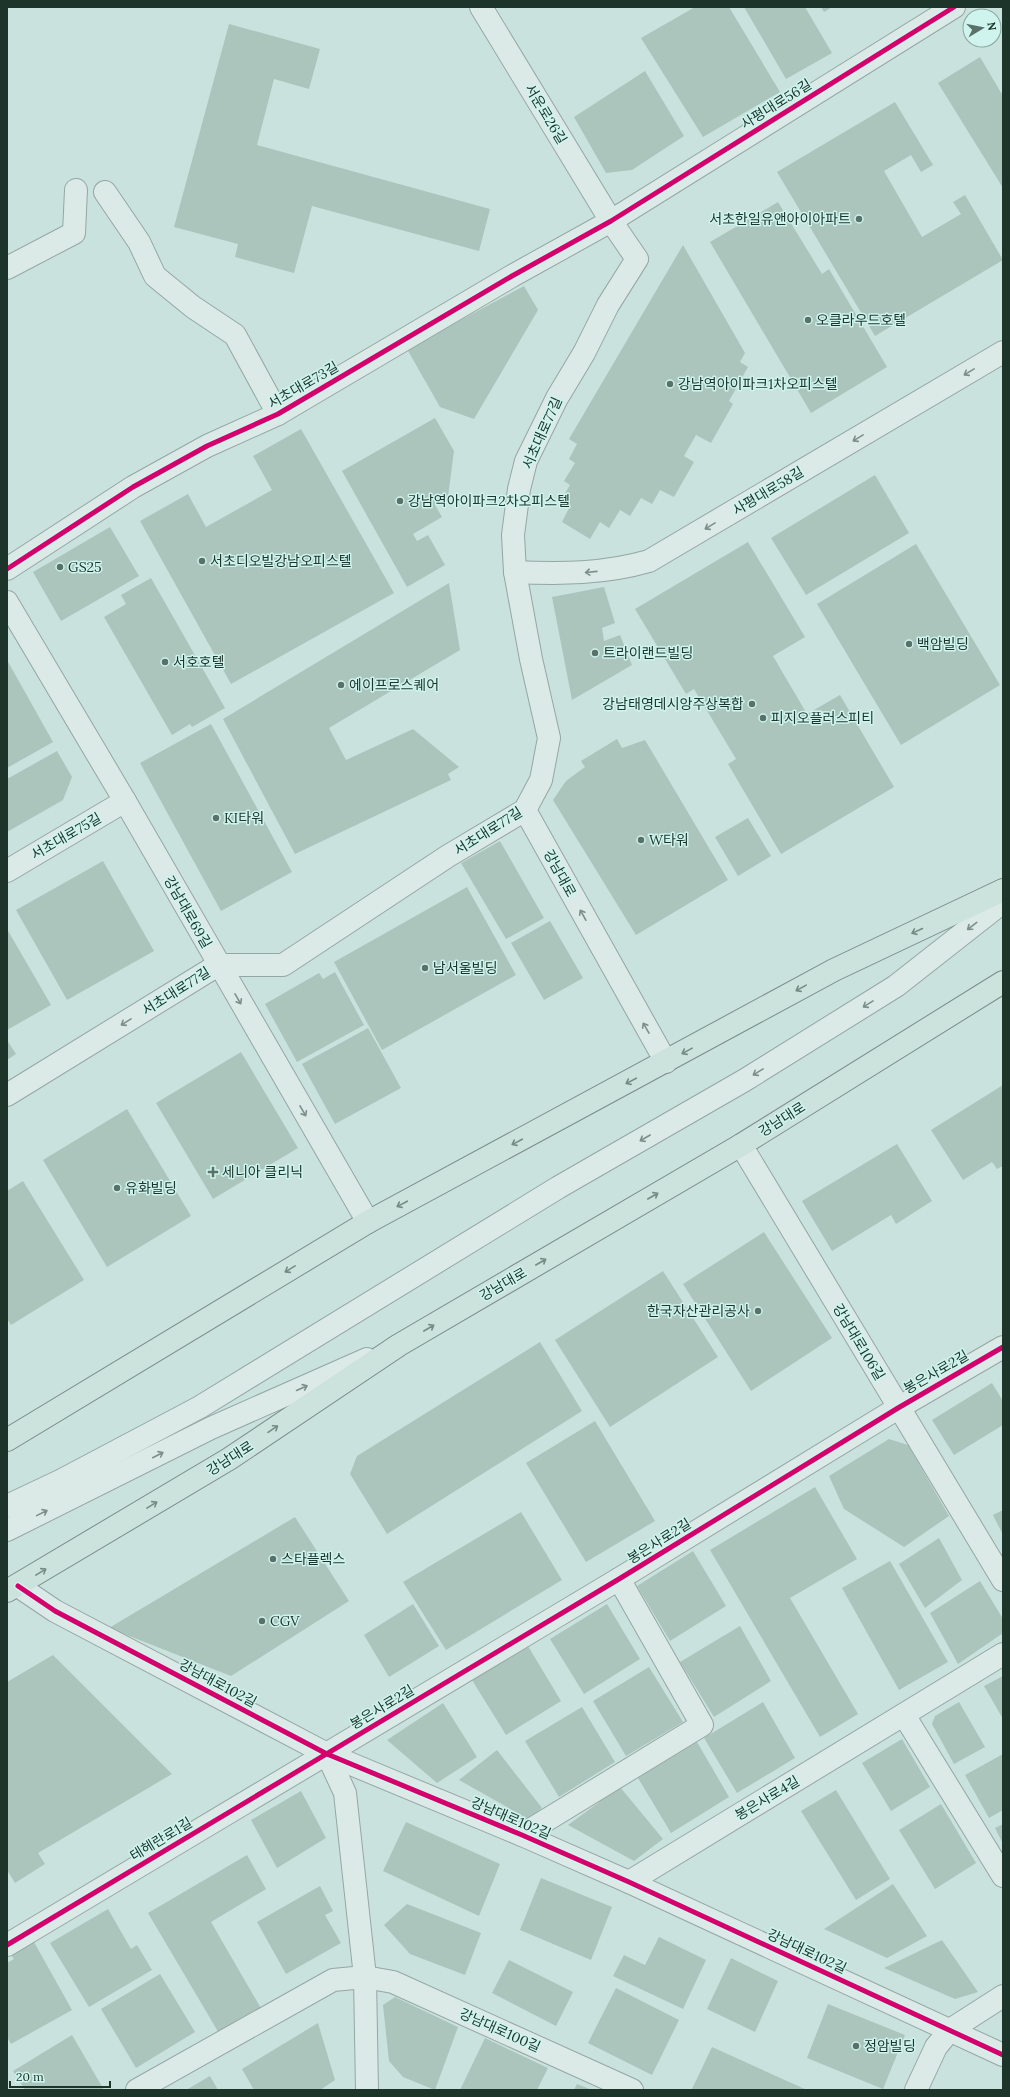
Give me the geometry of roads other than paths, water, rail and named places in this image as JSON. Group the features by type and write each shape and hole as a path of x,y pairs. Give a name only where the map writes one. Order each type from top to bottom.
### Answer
{"main road":[{"path":"7,1440 368,1222 834,970 1003,890"},
{"name":"강남대로","path":"13,1589 229,1459 399,1345 741,1145 1003,982"}],"street":[{"name":"서운로26길","path":"481,7 611,220"},
{"name":"사평대로56길","path":"611,220 954,7"},
{"path":"7,268 74,233 76,190"},
{"path":"105,192 139,242 155,276 193,307 235,335 278,414"},
{"name":"서초대로73길","path":"7,569 133,487 207,446 278,414 512,276 611,220"},
{"name":"서초대로77길","path":"7,1095 218,965 283,965 448,856 525,810 541,780 549,738 531,659 515,572 513,535 519,489 526,461 557,398 584,353 608,305 637,259 611,220"},
{"name":"사평대로58길","path":"515,572 561,574 588,573 625,568 649,562 1003,352"},
{"name":"강남대로69길","path":"7,602 126,801 218,965 368,1222"},
{"name":"서초대로75길","path":"7,871 126,801"},
{"name":"강남대로","path":"525,810 666,1062"},
{"path":"7,1506 60,1481 200,1407 559,1187 745,1080 896,986 1003,902"},
{"name":"강남대로106길","path":"741,1145 898,1408 1003,1580"},
{"path":"7,1530 211,1428 399,1345"},
{"name":"봉은사로2길","path":"327,1754 619,1579 898,1408 1003,1347"},
{"name":"강남대로102길","path":"522,1835 702,1725 619,1579"},
{"name":"강남대로102길","path":"13,1589 327,1754 522,1835 629,1882 1003,2055"},
{"name":"봉은사로4길","path":"629,1882 1003,1654"},
{"path":"904,1714 1003,1876"},
{"path":"327,1754 345,1793 365,1977 367,2090"},
{"name":"테헤란로1길","path":"7,1945 327,1754"},
{"name":"강남대로100길","path":"137,2090 333,1980 365,1977 393,1982 632,2090"},
{"path":"916,2090 936,2047 950,2030 1003,1996"}],"place":[{"name":"서초한일유앤아이아파트","path":"859,219"},
{"name":"오클라우드호텔","path":"808,320"},
{"name":"강남역아이파크1차오피스텔","path":"670,384"},
{"name":"강남역아이파크2차오피스텔","path":"400,501"},
{"name":"서초디오빌강남오피스텔","path":"202,561"},
{"name":"GS25","path":"60,567"},
{"name":"백암빌딩","path":"909,644"},
{"name":"트라이랜드빌딩","path":"595,653"},
{"name":"서호호텔","path":"165,662"},
{"name":"에이프로스퀘어","path":"341,685"},
{"name":"강남태영데시앙주상복합","path":"752,704"},
{"name":"피지오플러스피티","path":"763,718"},
{"name":"KI타워","path":"216,818"},
{"name":"W타워","path":"641,840"},
{"name":"남서울빌딩","path":"425,968"},
{"name":"세니아 클리닉","path":"213,1172"},
{"name":"유화빌딩","path":"117,1188"},
{"name":"한국자산관리공사","path":"758,1311"},
{"name":"스타플렉스","path":"273,1559"},
{"name":"CGV","path":"262,1621"},
{"name":"정암빌딩","path":"856,2046"}]}
